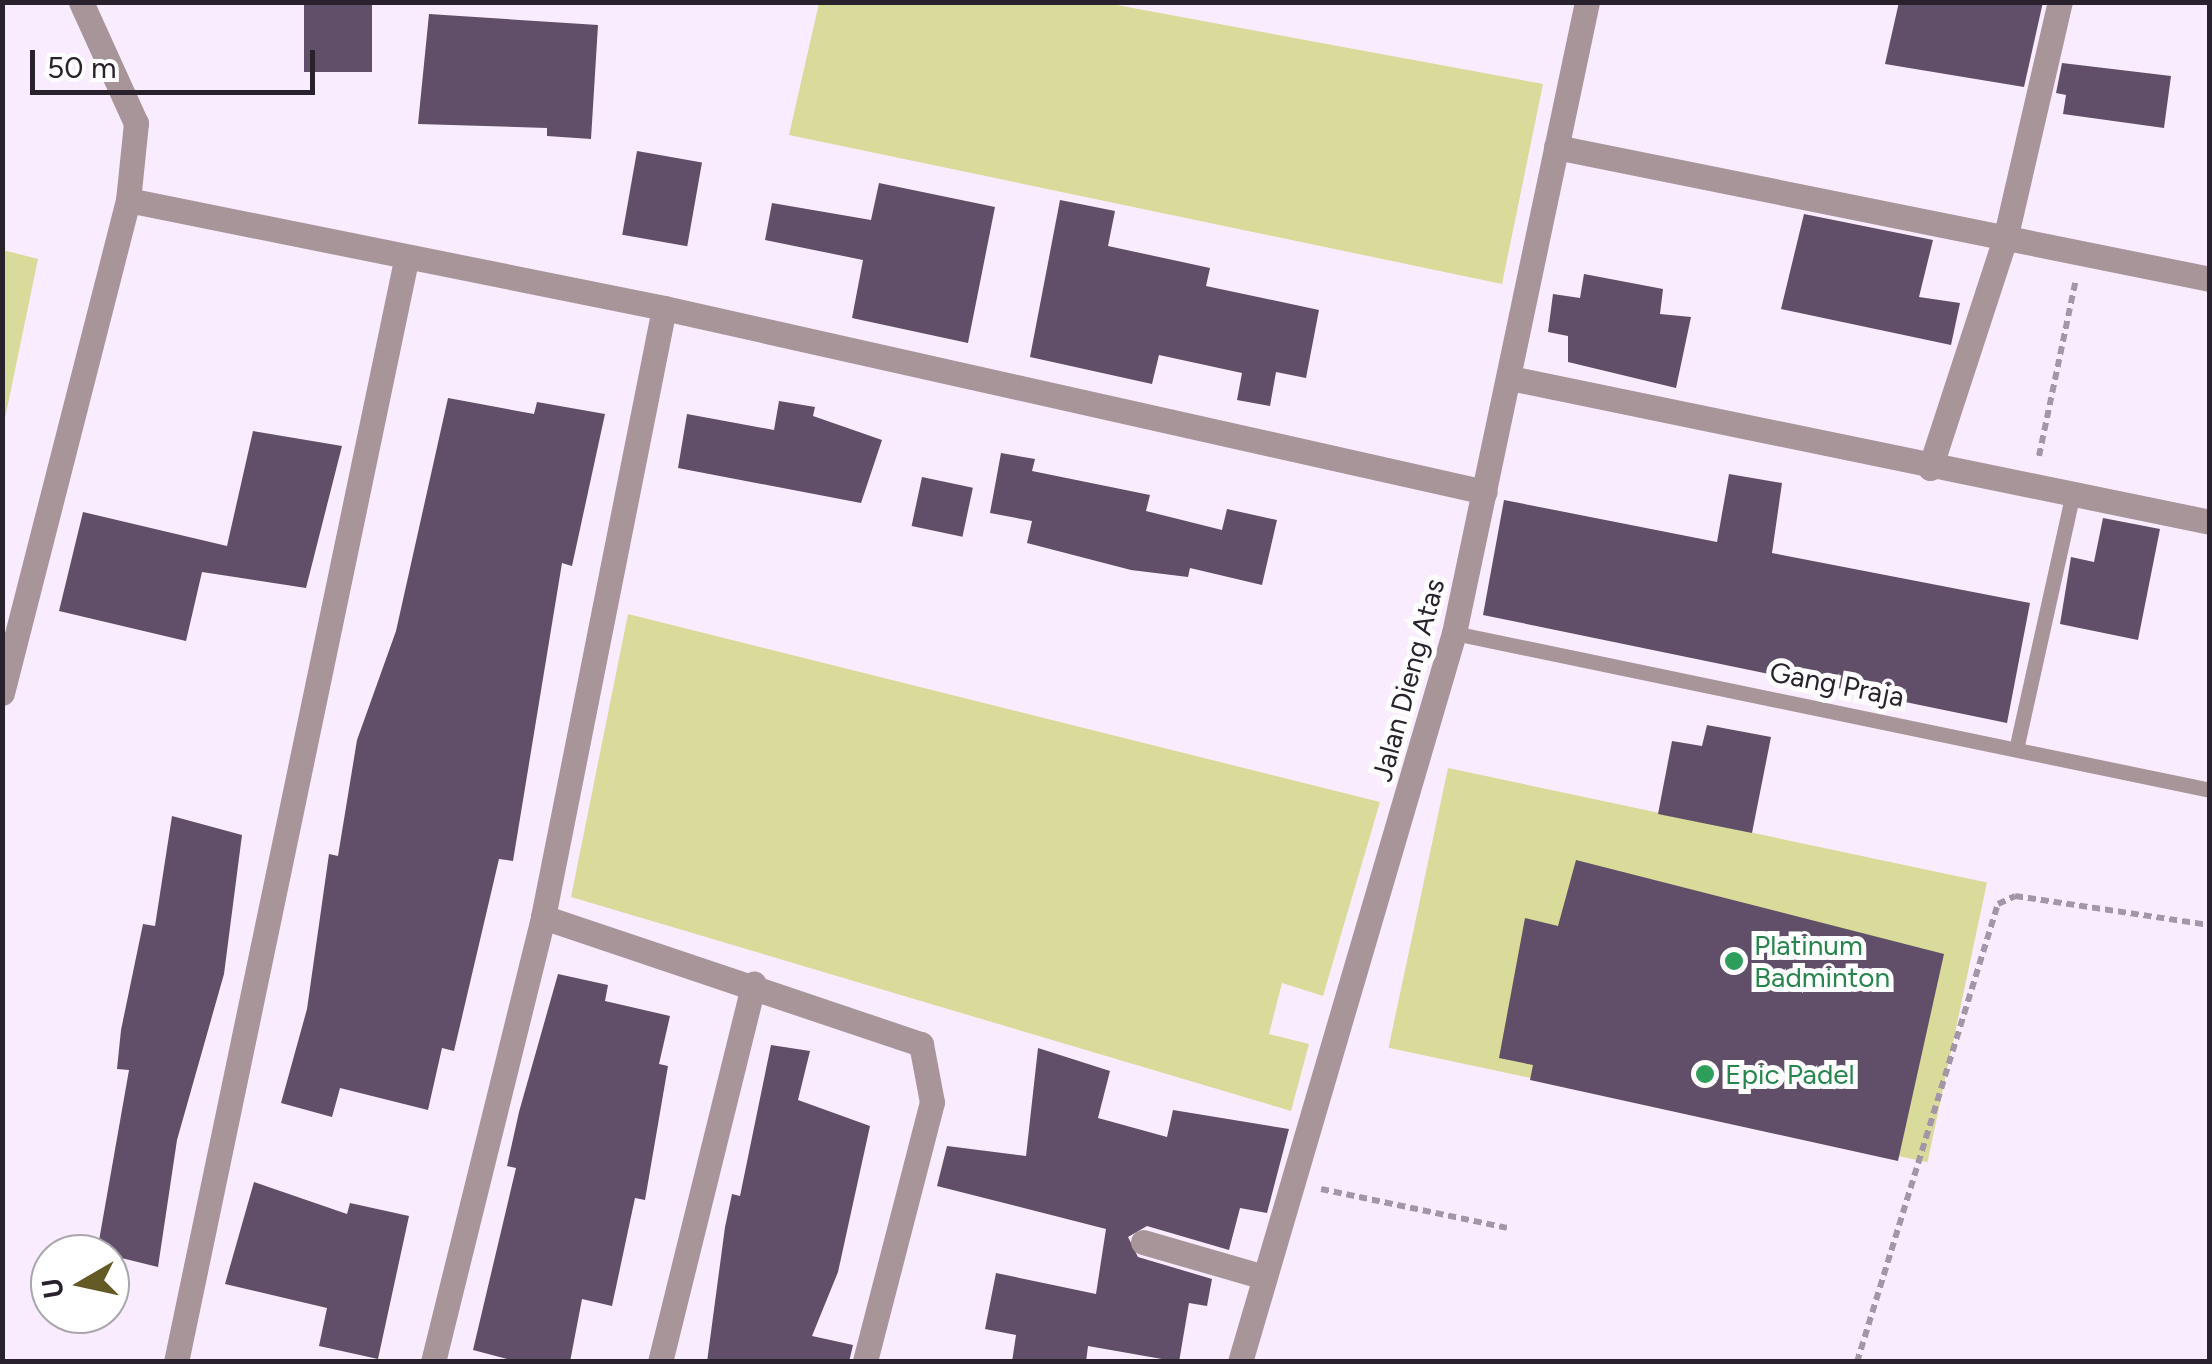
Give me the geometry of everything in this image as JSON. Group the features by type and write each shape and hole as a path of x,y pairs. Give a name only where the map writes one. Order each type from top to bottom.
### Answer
{"street":[{"path":"2,692 128,200 136,123 81,2"},
{"name":"Jalan Dieng Atas","path":"1240,1362 1296,1184 1454,633 1587,2"},
{"path":"1930,468 2006,235 2060,2"},
{"path":"1556,147 2006,235 2081,258 2210,279"},
{"path":"128,200 406,260 664,308 1485,492"},
{"path":"176,1362 406,260"},
{"path":"433,1362 543,917 664,308"},
{"path":"1510,378 1930,468 2210,522"},
{"path":"543,917 876,1022 921,1044 930,1060 932,1102 865,1362"},
{"path":"660,1362 754,984"},
{"path":"1143,1242 1264,1277"}],"lane":[{"path":"2016,745 2073,493"},
{"name":"Gang Praja","path":"1454,633 2016,745 2210,790"}],"path":[{"path":"2033,487 2081,258"},
{"path":"1857,1362 1998,904 2015,896 2210,925"},
{"path":"1296,1184 1507,1228"}],"green space":[{"path":"819,3 1106,3 1543,84 1502,284 789,135"},
{"path":"2,250 38,259 3,428"},
{"path":"628,614 1380,802 1323,996 1282,983 1269,1034 1309,1044 1291,1111 571,897"},
{"path":"1448,768 1987,883 1927,1162 1389,1048"}],"building":[{"path":"304,2 372,2 372,72 304,72"},
{"path":"1899,2 2043,2 2024,87 1885,64"},
{"path":"429,14 598,25 591,139 547,136 547,128 418,124"},
{"path":"2062,63 2171,76 2164,128 2063,114 2066,95 2056,93"},
{"path":"637,151 702,162 687,246 622,235"},
{"path":"879,183 995,207 968,343 852,318 863,260 765,240 772,203 871,220"},
{"path":"1060,200 1115,211 1108,246 1210,268 1206,286 1319,310 1306,378 1276,372 1270,406 1237,400 1242,373 1159,355 1152,384 1030,357"},
{"path":"1804,214 1933,240 1919,297 1960,303 1951,345 1781,309"},
{"path":"1584,274 1663,289 1660,314 1691,317 1676,388 1568,362 1568,336 1548,332 1553,294 1580,298"},
{"path":"448,398 534,414 537,402 605,414 572,566 562,563 513,861 499,859 454,1051 442,1048 428,1110 340,1088 332,1117 281,1103 307,1009 329,854 338,856 357,740 396,631"},
{"path":"779,401 815,407 813,416 882,440 861,503 678,468 687,414 774,430"},
{"path":"253,431 342,446 306,588 202,572 186,641 59,611 83,512 227,546"},
{"path":"1001,453 1035,459 1032,471 1150,495 1146,511 1222,530 1227,509 1277,520 1262,585 1190,568 1188,577 1131,570 1027,543 1032,521 990,513"},
{"path":"1729,474 1782,483 1772,553 2030,603 2007,723 1483,615 1504,500 1717,542"},
{"path":"922,477 973,488 962,537 912,526"},
{"path":"2103,518 2160,529 2138,640 2060,624 2071,557 2094,562"},
{"path":"1707,725 1771,737 1752,833 1658,814 1672,741 1702,746"},
{"path":"172,816 242,835 224,974 177,1140 158,1267 130,1260 130,1234 100,1234 129,1070 117,1069 121,1030 143,924 155,926"},
{"path":"1576,860 1944,954 1898,1161 1530,1080 1533,1065 1499,1058 1525,918 1558,926"},
{"path":"558,974 608,985 605,1001 670,1016 659,1064 668,1066 645,1200 635,1198 612,1306 582,1299 570,1362 518,1362 473,1350 516,1168 507,1166 519,1112"},
{"path":"771,1045 810,1051 798,1100 870,1126 838,1272 812,1336 853,1345 849,1362 707,1362 725,1227 732,1194 740,1196"},
{"path":"1038,1048 1110,1071 1098,1118 1167,1137 1173,1110 1289,1129 1267,1213 1240,1208 1229,1250 1147,1226 1128,1237 1138,1257 1212,1279 1207,1306 1189,1303 1179,1362 1088,1346 1086,1362 1012,1362 1016,1335 985,1329 996,1273 1096,1294 1106,1229 937,1186 947,1146 1026,1156"},
{"path":"254,1182 347,1214 350,1203 409,1216 378,1359 319,1346 327,1308 225,1284"}],"place":[{"name":"Platinum Badminton","path":"1734,961"},
{"name":"Epic Padel","path":"1705,1074"}]}
